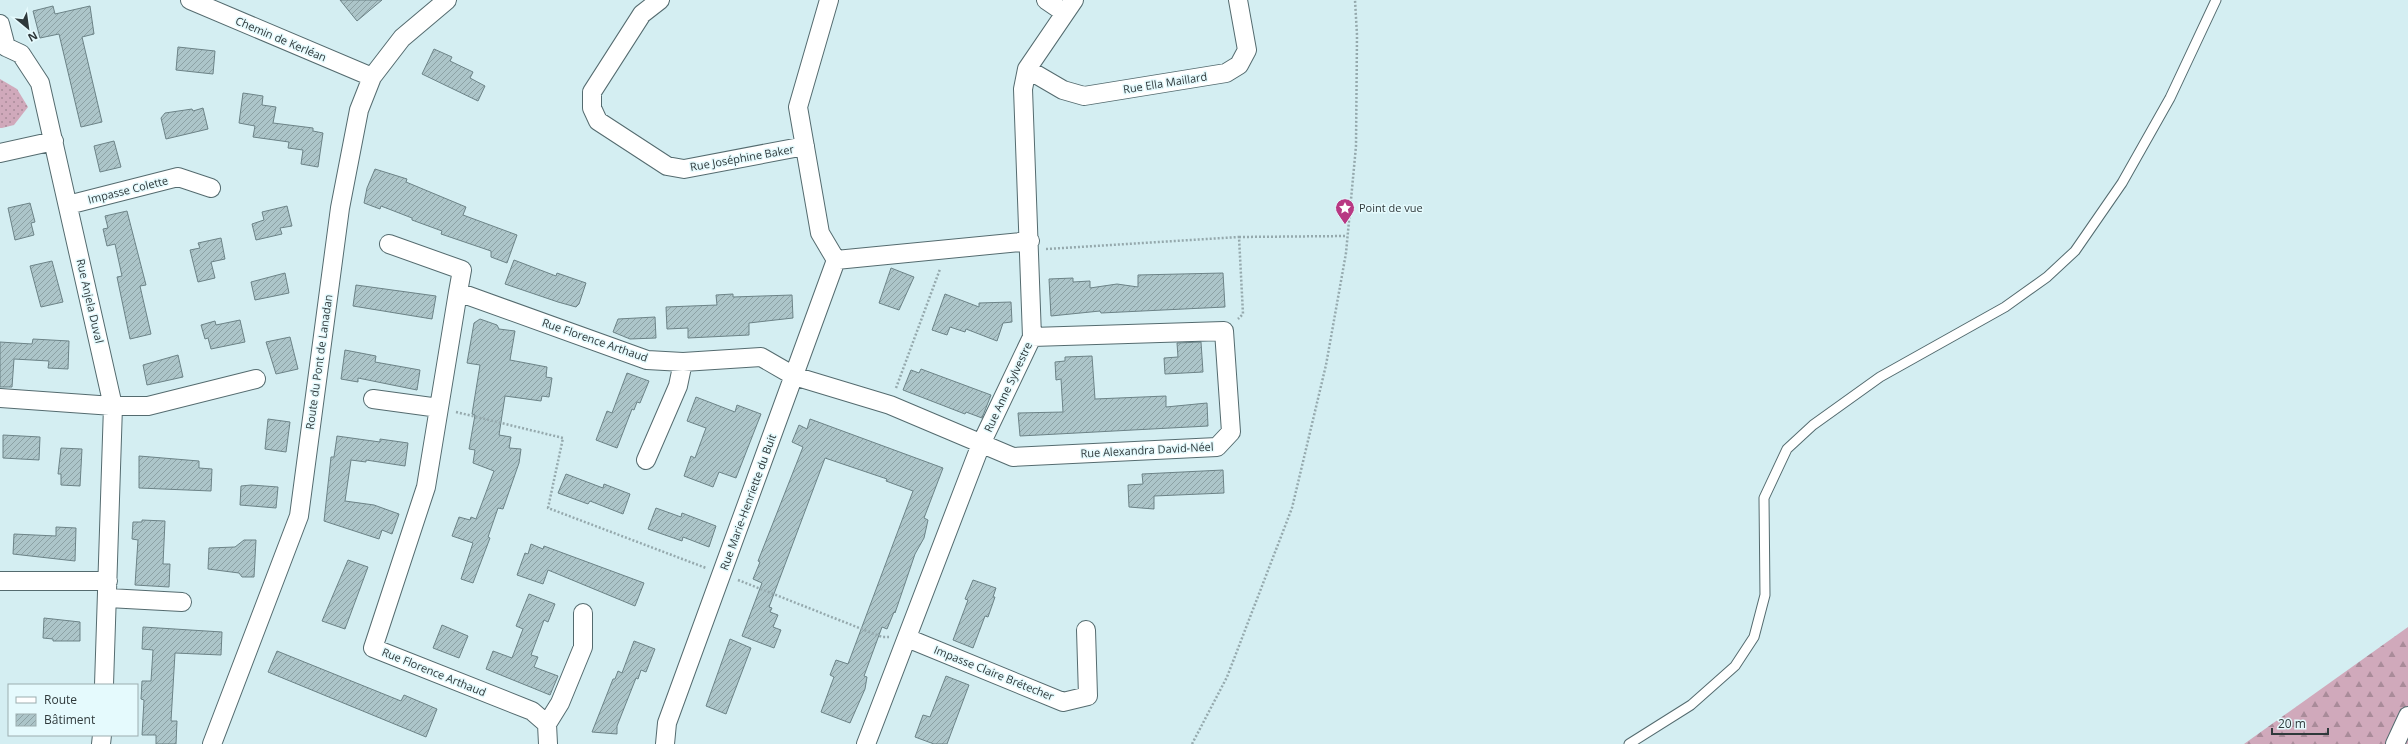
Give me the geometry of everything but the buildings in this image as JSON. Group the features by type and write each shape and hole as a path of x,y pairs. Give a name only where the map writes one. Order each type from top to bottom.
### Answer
{"street":[{"name":"Chemin de Kerléan","path":"190,0 372,78"},
{"name":"Route du Pont de Lanadan","path":"212,744 299,516 340,208 359,110 372,78 402,38 447,0"},
{"name":"Rue Joséphine Baker","path":"660,0 642,14 592,92 592,108 598,121 667,166 684,169 805,146"},
{"path":"829,0 798,107 820,233 836,260 948,249 1030,245"},
{"path":"1046,0 1070,7"},
{"name":"Rue Ella Maillard","path":"1027,69 1063,90 1084,96 1226,73 1239,65 1247,50 1238,0"},
{"name":"Rue Anne Sylvestre","path":"866,744 981,444 1032,337 1030,245 1023,89 1027,69 1070,7"},
{"name":"Rue Anjela Duval","path":"0,24 3,49 21,54 40,83 113,406 104,684"},
{"path":"0,153 54,141"},
{"name":"Impasse Colette","path":"68,205 178,177 211,188"},
{"path":"389,244 462,270 458,292"},
{"name":"Rue Marie-Henriette du Buit","path":"665,744 667,723 836,260"},
{"name":"Rue Florence Arthaud","path":"547,724 532,711 373,648 426,487 458,292 647,360 683,362 761,357 794,376 890,405 981,444"},
{"path":"1032,337 1224,331"},
{"name":"Rue Alexandra David-Néel","path":"981,444 1013,457 1217,447 1230,432 1224,331"},
{"path":"646,460 678,386 683,362"},
{"path":"0,398 113,406 148,406 256,379"},
{"path":"373,399 439,408"},
{"path":"0,581 108,590 182,602"},
{"path":"548,744 547,724 560,703 583,647 583,613"},
{"name":"Impasse Claire Brétecher","path":"907,638 1063,702 1088,696 1086,630"},
{"path":"2395,744 2408,716"}],"lane":[{"path":"1629,744 1692,705 1735,666 1754,638 1765,595 1764,498 1787,449 1813,425 1880,377 2005,307 2047,277 2075,251 2122,183 2170,98 2216,0"}],"path":[{"path":"1192,744 1227,677 1292,508 1326,365 1348,236 1356,146 1357,35 1355,0"},
{"path":"1030,245 1239,237 1348,236"},
{"path":"1224,331 1243,314 1239,237"},
{"path":"890,405 948,249"},
{"path":"439,408 564,438 548,508 882,637 907,638"}],"green space":[{"path":"0,79 17,89 28,107 14,125 2,128 0,128"},
{"path":"2408,627 2408,744 2244,744"}],"place":[{"name":"Point de vue","path":"1345,225"}]}
